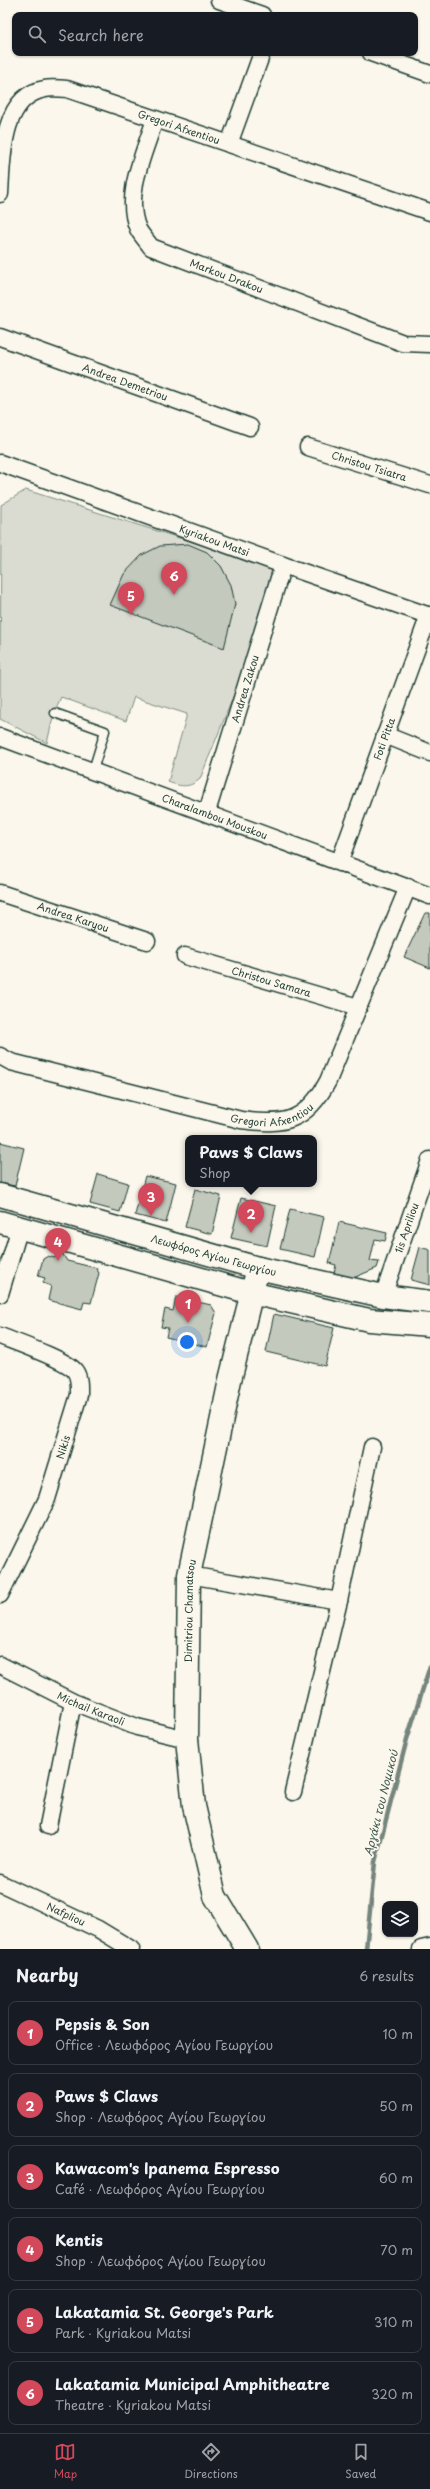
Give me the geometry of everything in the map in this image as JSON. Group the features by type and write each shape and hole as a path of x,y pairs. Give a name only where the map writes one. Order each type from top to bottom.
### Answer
{"main road":[{"name":"Λεωφόρος Αγίου Γεωργίου","path":"0,1195 258,1268 383,1296 430,1302"},
{"path":"10,1224 251,1293 369,1320 430,1325"},
{"name":"Dimitriou Chamatsou","path":"247,1949 215,1896 194,1806 187,1739 189,1574 251,1293 258,1268"}],"street":[{"path":"220,0 254,12"},
{"path":"229,144 261,56"},
{"path":"379,56 430,74"},
{"name":"Gregori Afxentiou","path":"0,194 2,150 11,115 29,96 45,88 67,89 430,212"},
{"name":"Markou Drakou","path":"155,119 135,184 133,207 138,229 151,247 402,343 430,344"},
{"name":"Andrea Demetriou","path":"0,337 250,427"},
{"name":"Christou Tsiatra","path":"308,447 430,485"},
{"name":"Kyriakou Matsi","path":"0,462 283,565 430,615"},
{"name":"Andrea Zakou","path":"207,812 283,565"},
{"name":"Foti Pitta","path":"339,863 430,615"},
{"path":"385,735 430,753"},
{"name":"Charalambou Mouskou","path":"0,737 207,812 430,896"},
{"name":"Gregori Afxentiou","path":"0,1056 11,1062 241,1120 264,1123 286,1121 301,1115 318,1098 408,887"},
{"name":"Andrea Karyou","path":"0,892 147,941"},
{"name":"Christou Samara","path":"185,956 358,1007"},
{"name":"1is Apriliou","path":"383,1296 430,1160"},
{"path":"0,1294 10,1224"},
{"name":"Nikis","path":"0,1336 58,1360 75,1371 80,1382 80,1395 47,1499 0,1595"},
{"path":"293,1792 340,1601 372,1447"},
{"path":"189,1574 340,1601"},
{"name":"Michail Karaoli","path":"0,1665 73,1702 137,1727 187,1739"},
{"path":"48,1826 73,1702"},
{"name":"Nafpliou","path":"0,1883 98,1929 131,1949"},
{"path":"421,1949 430,1947"}],"lane":[{"path":"55,713 105,731 93,770"}],"shaded area":[{"path":"26,490 202,545 274,571 248,660 200,779 196,782 185,786 168,782 187,714 134,697 126,721 61,697 54,713 47,743 0,719 1,505"}],"building":[{"path":"188,544 207,552 221,566 231,585 235,604 224,648 110,605 124,574 142,555 160,546"},
{"path":"425,913 430,913 430,968 404,957"},
{"path":"0,1142 24,1148 15,1186 0,1183"},
{"path":"98,1174 128,1183 120,1212 90,1204"},
{"path":"145,1176 176,1183 166,1223 135,1215"},
{"path":"195,1189 221,1196 212,1234 185,1227"},
{"path":"241,1198 276,1206 267,1246 231,1238"},
{"path":"290,1209 324,1217 315,1257 280,1249"},
{"path":"339,1222 387,1233 385,1241 375,1239 370,1261 379,1262 377,1268 353,1278 334,1273 336,1265 329,1263"},
{"path":"420,1247 430,1250 430,1285 411,1280"},
{"path":"62,1253 67,1261 96,1268 99,1273 91,1303 84,1302 82,1309 48,1300 51,1286 43,1283 45,1278 38,1276 43,1259 48,1256 54,1258"},
{"path":"176,1297 211,1305 216,1313 207,1347 166,1337 168,1328 161,1327 165,1309 173,1311"},
{"path":"274,1314 334,1328 325,1366 266,1352"}],"waterway":[{"name":"Αργάκι του Νομικού","path":"366,1949 375,1862 407,1739 430,1666"}],"place":[{"name":"Lakatamia Municipal Amphitheatre","path":"174,595"},
{"name":"Lakatamia St. George's Park","path":"131,615"},
{"name":"Kawacom's Ipanema Espresso","path":"151,1216"},
{"name":"Paws $ Claws","path":"251,1233"},
{"name":"Kentis","path":"58,1261"},
{"name":"Pepsis & Son","path":"188,1323"}]}
